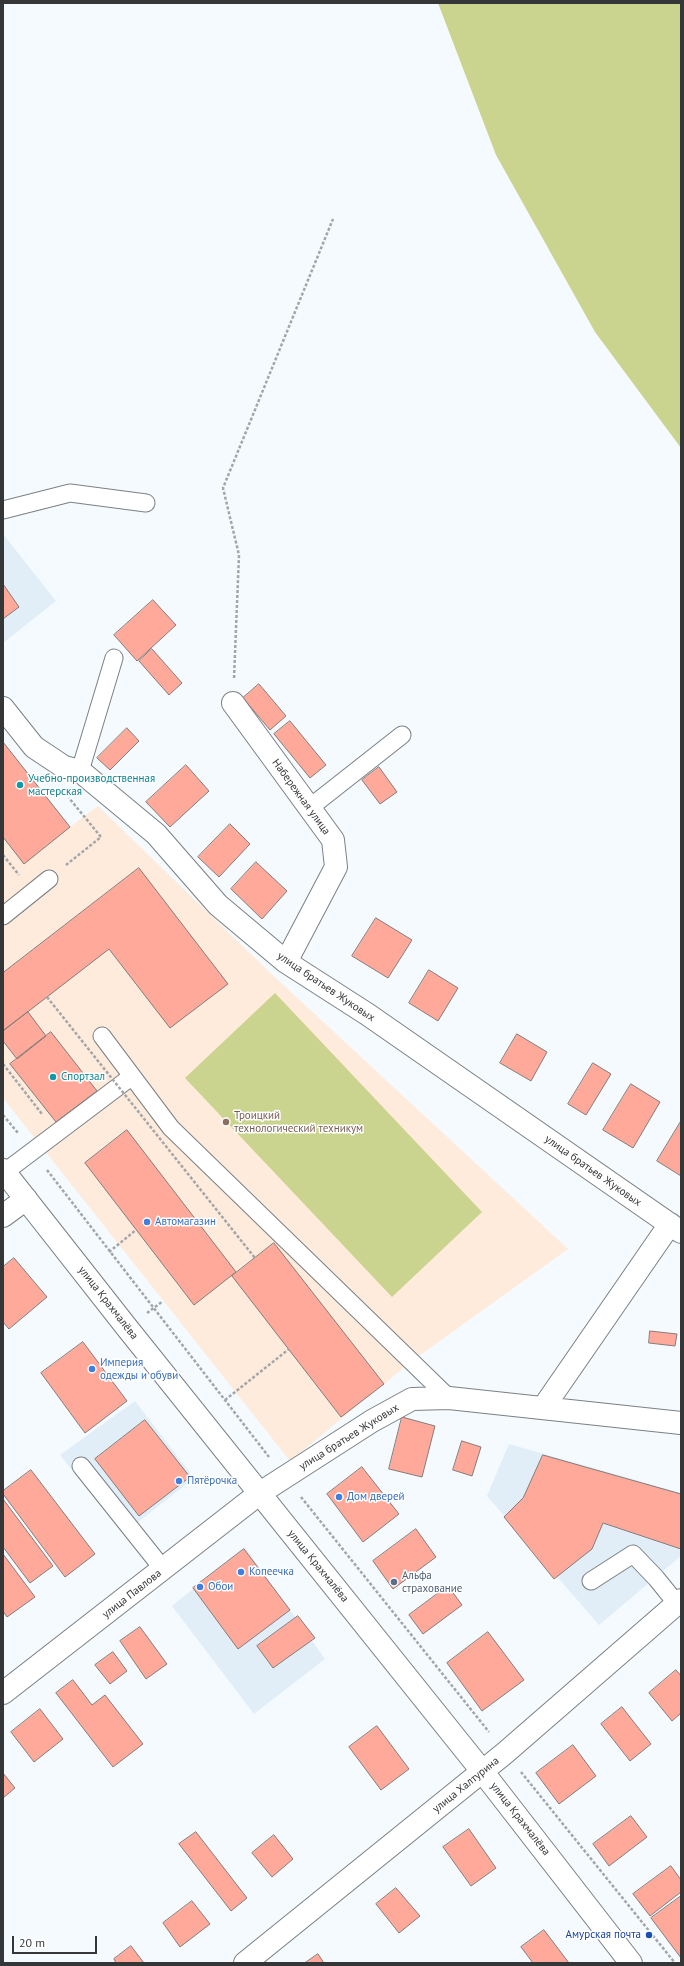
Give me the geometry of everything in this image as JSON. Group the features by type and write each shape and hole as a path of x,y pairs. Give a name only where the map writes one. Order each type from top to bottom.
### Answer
{"street":[{"name":"Набережная улица","path":"233,702 308,808 333,840 336,867 286,962"},
{"name":"улица братьев Жуковых","path":"3,708 34,747 72,769 156,834 218,905 286,962 367,1014 675,1228"},
{"name":"улица Крахмалёва","path":"4,1171 128,1329 482,1771 632,1963"},
{"path":"3,1216 26,1199"},
{"path":"543,1408 675,1228"},
{"name":"улица братьев Жуковых","path":"260,1493 372,1421 412,1399 449,1398 681,1423"},
{"name":"улица Павлова","path":"3,1694 260,1493"},
{"name":"улица Халтурина","path":"245,1963 505,1753 679,1602"}],"lane":[{"path":"3,510 70,493 146,503"},
{"path":"72,769 114,658"},
{"path":"308,808 402,735"},
{"path":"3,916 49,879"},
{"path":"102,1036 131,1077 171,1128 449,1398"},
{"path":"4,1171 32,1152 131,1077"},
{"path":"81,1466 163,1570"},
{"path":"591,1581 633,1554 679,1602"}],"path":[{"path":"233,702 239,556 223,488 333,219"},
{"path":"49,879 101,836 52,777 72,769"},
{"path":"3,855 22,880"},
{"path":"47,997 255,1258"},
{"path":"3,1064 57,1132"},
{"path":"3,1115 285,1477 675,1963"},
{"path":"109,1252 136,1230"},
{"path":"225,1400 288,1349"}],"shaded area":[{"path":"3,534 56,601 3,643"},
{"name":"Троицкий технологический техникум","path":"3,742 70,827 98,806 264,967 568,1249 412,1361 290,1461 3,1098"},
{"path":"135,1401 194,1478 123,1534 60,1455"},
{"path":"509,1444 681,1493 681,1556 599,1625 487,1496"},
{"path":"245,1547 325,1659 254,1714 172,1606"}],"green space":[{"path":"438,3 681,3 681,448 595,332 496,155"},
{"path":"275,993 482,1212 392,1297 185,1078"}],"building":[{"path":"3,584 19,607 3,619"},
{"path":"153,600 176,625 137,661 114,635"},
{"path":"152,649 182,683 169,695 139,661"},
{"path":"259,684 286,716 270,730 243,698"},
{"path":"290,721 326,765 310,778 274,734"},
{"path":"127,728 139,741 110,770 97,758"},
{"name":"Учебно-производственная мастерская","path":"3,742 70,827 24,864 3,837"},
{"path":"186,765 209,791 170,827 146,802"},
{"path":"379,767 397,792 380,804 362,780"},
{"path":"230,824 250,844 219,877 198,857"},
{"path":"256,862 287,891 262,919 231,889"},
{"path":"139,868 228,984 170,1028 109,949 3,1031 3,973"},
{"path":"376,918 412,940 388,978 352,956"},
{"path":"429,970 458,988 438,1021 409,1003"},
{"path":"28,1012 46,1036 17,1059 3,1041 3,1031"},
{"name":"Спортзал","path":"51,1032 97,1091 56,1122 10,1064"},
{"path":"517,1034 547,1052 531,1081 500,1063"},
{"path":"593,1063 611,1074 586,1115 568,1104"},
{"path":"631,1084 660,1102 633,1148 603,1130"},
{"path":"681,1121 681,1176 657,1161"},
{"path":"127,1130 236,1272 194,1305 85,1163"},
{"path":"274,1243 384,1384 341,1417 232,1276"},
{"path":"14,1258 47,1297 9,1329 3,1322 3,1267"},
{"path":"650,1331 677,1334 675,1346 649,1343"},
{"path":"83,1342 127,1401 85,1433 41,1373"},
{"path":"402,1417 435,1426 422,1477 389,1469"},
{"path":"145,1420 190,1477 139,1516 95,1459"},
{"path":"462,1441 481,1447 472,1476 453,1470"},
{"path":"543,1455 681,1494 681,1549 603,1523 592,1549 554,1579 504,1517 523,1498"},
{"path":"362,1467 399,1514 363,1542 327,1494"},
{"path":"31,1470 95,1554 65,1577 3,1494 3,1491"},
{"path":"3,1499 53,1566 30,1583 3,1547"},
{"path":"416,1529 436,1557 393,1589 373,1561"},
{"path":"244,1549 290,1610 238,1649 193,1588"},
{"path":"3,1554 35,1597 7,1617 3,1611"},
{"path":"448,1586 462,1605 423,1634 409,1615"},
{"path":"298,1616 315,1638 273,1668 257,1646"},
{"path":"140,1627 167,1664 146,1679 120,1641"},
{"path":"488,1632 524,1680 482,1711 447,1663"},
{"path":"113,1652 127,1671 110,1684 95,1665"},
{"path":"676,1670 681,1676 681,1713 672,1721 649,1693"},
{"path":"73,1680 92,1705 105,1695 143,1744 113,1767 56,1693"},
{"path":"622,1707 651,1744 630,1761 601,1724"},
{"path":"40,1709 63,1739 34,1762 11,1732"},
{"path":"377,1726 409,1769 381,1790 349,1747"},
{"path":"573,1745 596,1776 559,1804 536,1773"},
{"path":"3,1773 15,1788 3,1798"},
{"path":"631,1816 647,1837 609,1866 593,1844"},
{"path":"469,1829 496,1868 471,1886 443,1847"},
{"path":"196,1832 247,1898 231,1911 179,1844"},
{"path":"274,1835 293,1859 272,1877 252,1853"},
{"path":"671,1866 681,1880 681,1892 650,1916 633,1894"},
{"path":"396,1888 420,1916 399,1933 376,1904"},
{"path":"681,1896 681,1958 651,1918"},
{"path":"192,1901 210,1924 180,1947 163,1923"},
{"path":"544,1930 569,1963 533,1963 521,1947"},
{"path":"131,1946 144,1963 116,1963 114,1959"},
{"path":"318,1954 324,1963 305,1963"}],"place":[{"name":"Учебно-производственная мастерская","path":"20,785"},
{"name":"Спортзал","path":"53,1077"},
{"name":"Троицкий технологический техникум","path":"226,1122"},
{"name":"Автомагазин","path":"147,1222"},
{"name":"Империя одежды и обуви","path":"92,1369"},
{"name":"Пятёрочка","path":"179,1481"},
{"name":"Дом дверей","path":"339,1497"},
{"name":"Копеечка","path":"241,1572"},
{"name":"Альфа страхование","path":"394,1582"},
{"name":"Обои","path":"200,1587"},
{"name":"Амурская почта","path":"649,1935"}]}
